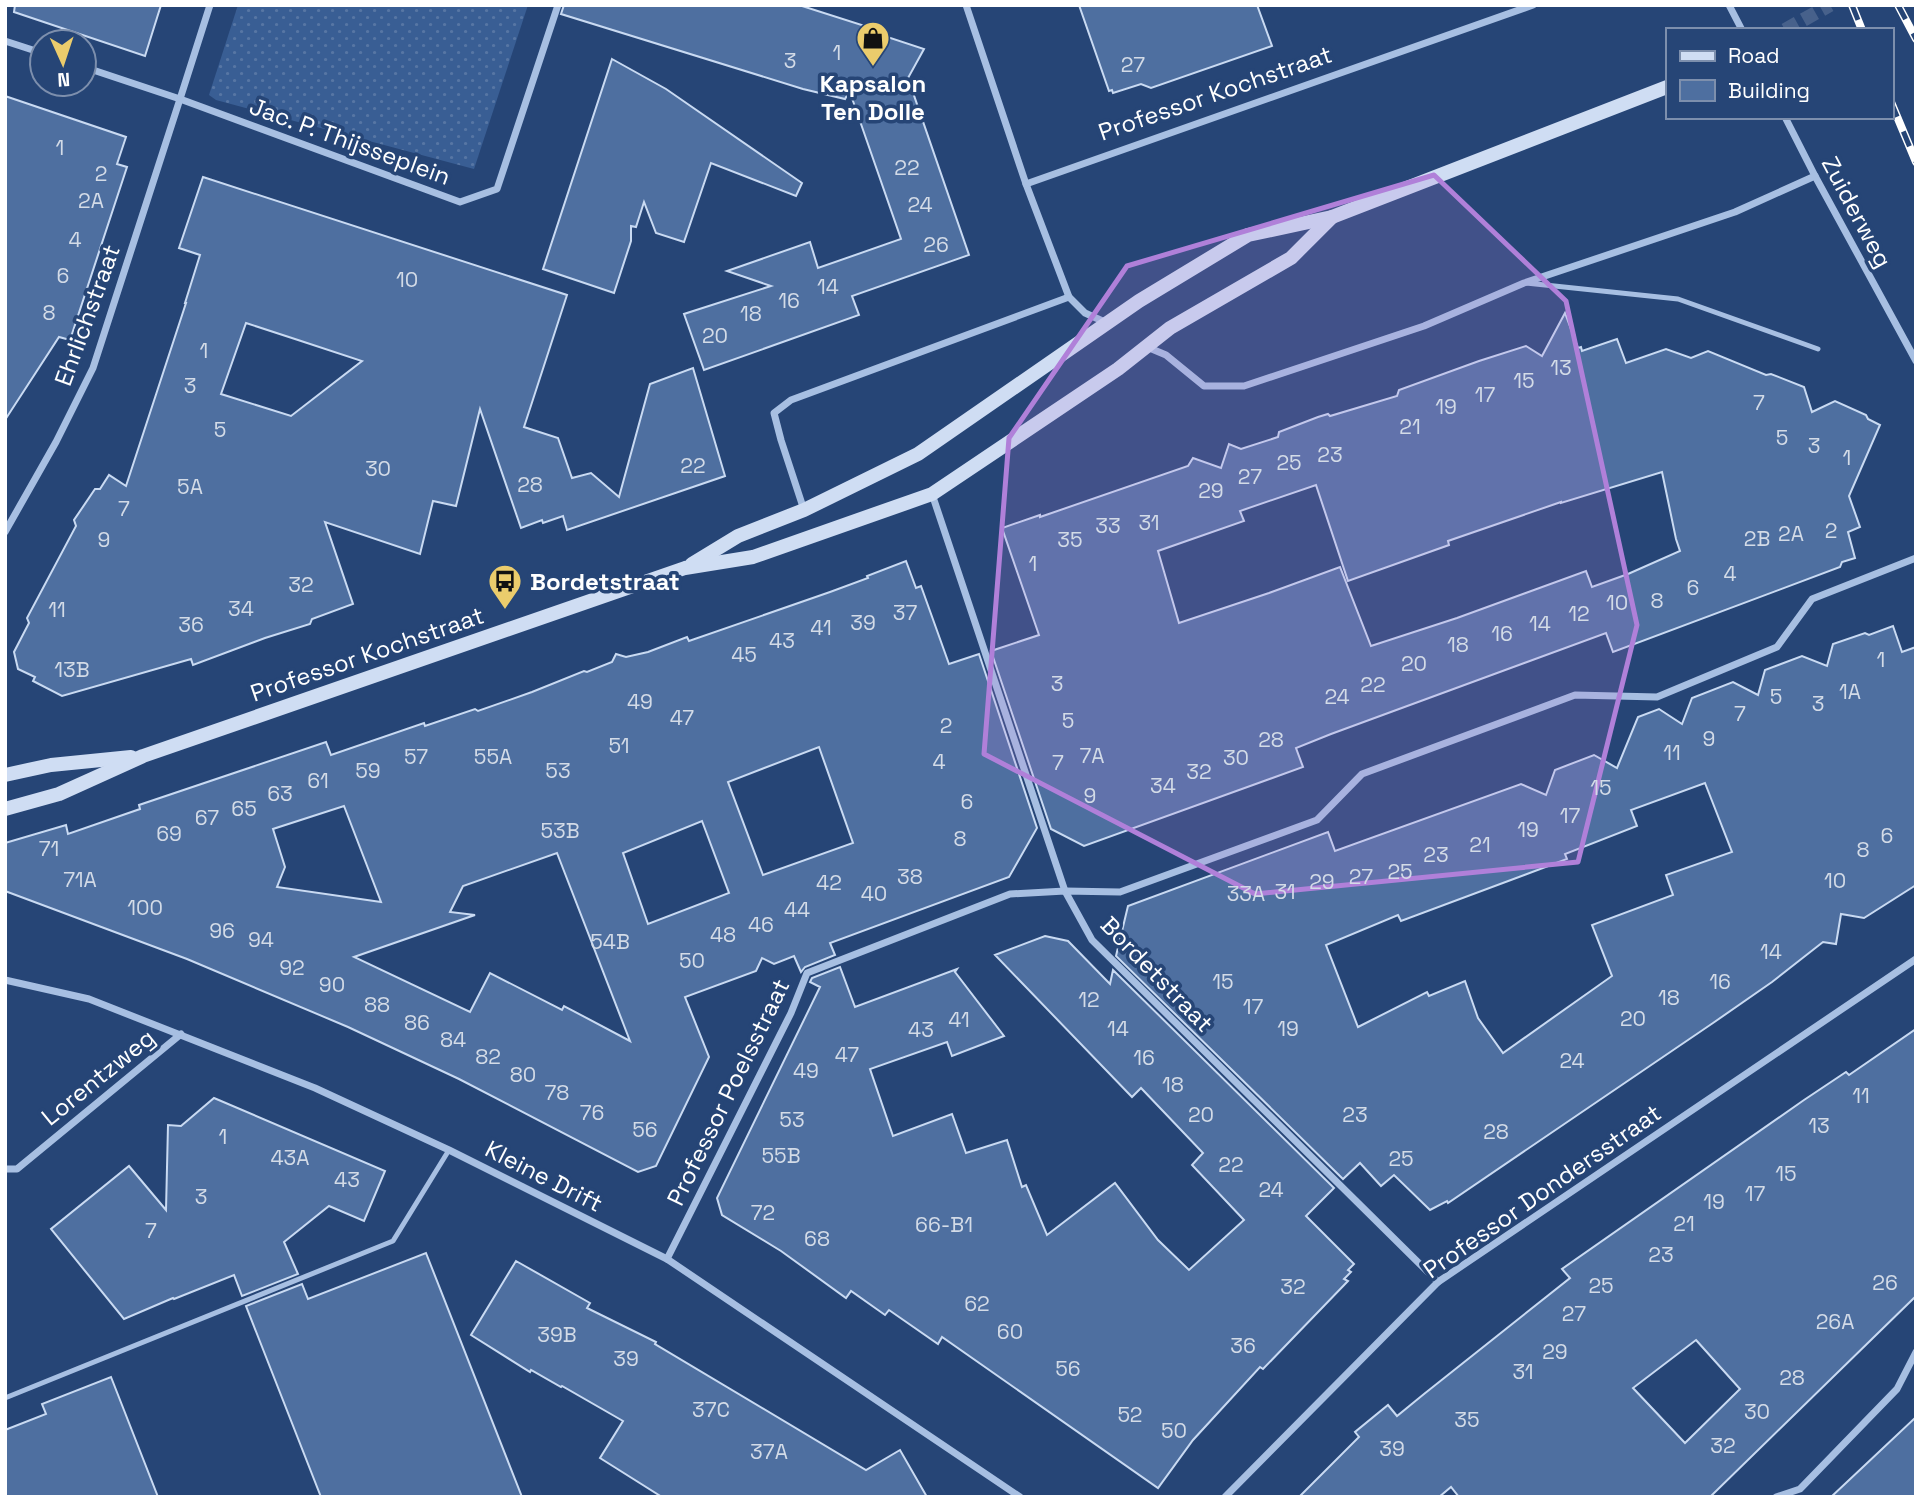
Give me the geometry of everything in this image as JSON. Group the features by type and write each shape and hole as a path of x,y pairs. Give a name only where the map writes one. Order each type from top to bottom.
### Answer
{"main road":[{"name":"Professor Kochstraat","path":"685,568 738,536 804,510 918,454 1139,301 1248,235 1332,217 1666,87"},
{"name":"Professor Kochstraat","path":"5,809 59,794 143,756 685,568 753,557 932,494 1118,369 1170,328 1291,258 1332,217"},
{"name":"Professor Kochstraat","path":"5,775 51,765 143,756"}],"street":[{"path":"98,72 180,99 210,5"},
{"name":"Jac. P. Thijsseplein","path":"180,99 460,202 497,189 558,5"},
{"path":"966,5 1069,297 1085,313 1108,324"},
{"name":"Professor Kochstraat","path":"1027,184 1533,5"},
{"path":"1729,5 1741,28"},
{"path":"5,41 28,48"},
{"name":"Ehrlichstraat","path":"5,532 56,442 93,368 180,99"},
{"name":"Zuiderweg","path":"1786,119 1916,361"},
{"path":"1147,347 1166,355 1204,386 1244,386 1424,326 1524,283 1735,212 1815,176"},
{"path":"804,510 780,440 774,413 791,400 1069,297"},
{"name":"Bordetstraat","path":"932,494 1065,891 1092,940 1438,1282"},
{"name":"Professor Poelsstraat","path":"667,1259 791,1013 807,974 1010,894 1120,892 1317,820 1362,774 1575,695 1657,696 1777,647 1812,599 1916,558"},
{"name":"Professor Dondersstraat","path":"1225,1497 1438,1282 1916,959"},
{"name":"Kleine Drift","path":"5,980 89,999 315,1088 449,1150 667,1259 1020,1497"},
{"name":"Lorentzweg","path":"5,1169 17,1169 181,1034"},
{"path":"1776,1497 1800,1489 1897,1389 1916,1352"}],"lane":[{"path":"1524,283 1678,299 1818,349"},
{"path":"5,1398 393,1241 449,1150"}],"highlighted area":[{"path":"1434,175 1566,301 1637,625 1578,862 1255,894 984,754 1009,438 1127,266"}],"shaded area":[{"path":"238,5 528,5 474,169 216,100 209,95"}],"building":[{"path":"15,5 161,5 145,56 98,40 98,28 62,28 14,12"},
{"path":"564,5 799,5 868,27 866,30 924,49 908,78 969,255 852,296 859,315 704,370 684,314 771,286 727,271 810,242 818,268 901,239 853,101 849,92 845,99 803,89 561,14"},
{"path":"1079,5 1257,5 1272,46 1151,88 1141,84 1113,93 1112,90 1109,91"},
{"path":"612,59 666,89 802,183 796,196 711,163 684,242 656,233 644,202 636,227 631,226 631,241 614,293 543,269"},
{"path":"5,96 126,137 117,164 127,167 70,340 59,337 5,420"},
{"path":"203,177 567,295 524,427 558,438 572,478 591,473 619,497 650,384 693,368 725,476 567,530 563,516 521,528 480,409 456,506 433,501 420,554 325,522 353,604 312,619 310,624 193,665 191,659 62,696 33,681 35,677 18,669 14,652 29,623 27,618 76,526 74,520 95,489 100,489 109,475 126,486 200,255 179,248","holes":["246,323 362,361 291,416 221,394"]},
{"path":"1565,313 1578,348 1581,347 1582,351 1617,339 1626,363 1666,349 1691,358 1708,351 1766,375 1771,374 1804,387 1812,412 1835,401 1866,415 1880,425 1849,496 1860,527 1848,532 1855,558 1842,562 1840,567 1613,652 1606,633 1331,734 1296,748 1303,767 1084,846 1051,829 991,651 1039,635 1002,528 1188,466 1193,458 1221,468 1229,444 1241,449 1278,437 1279,432 1318,417 1328,414 1330,416 1397,396 1399,390 1526,346 1542,356","holes":["1662,472 1680,551 1592,587 1586,571 1371,646 1340,567 1179,623 1158,551 1244,521 1240,511 1316,485 1348,581 1449,545 1448,541 1561,502"]},
{"path":"906,561 916,588 921,586 949,664 979,654 1037,828 1009,877 830,943 835,955 805,967 801,972 794,956 774,964 762,958 756,971 685,997 709,1057 656,1166 638,1172 459,1079 348,1027 187,959 5,891 5,843 66,825 68,834 140,809 139,805 326,742 331,755 424,723 425,726 475,709 478,711 612,662 616,654 626,657 648,652 687,637 689,641 830,592 868,578 867,576","holes":["819,747 853,843 763,875 728,782","344,806 381,902 277,887 285,867 273,829","702,821 729,893 648,924 623,853","557,853 630,1041 564,1006 562,1010 490,973 470,1012 354,957 475,915 450,912 463,886"]},
{"path":"1893,626 1902,652 1916,647 1916,885 1864,918 1841,914 1836,944 1823,942 1772,982 1448,1203 1447,1201 1430,1210 1394,1175 1381,1186 1360,1163 1343,1179 1116,956 1128,906 1328,832 1335,851 1521,784 1546,795 1555,770 1594,755 1617,768 1638,717 1659,709 1682,724 1692,698 1733,682 1758,695 1765,670 1802,656 1827,666 1833,644 1865,633 1869,635","holes":["1705,783 1732,852 1666,875 1673,895 1592,925 1612,976 1503,1053 1478,1018 1465,981 1429,996 1427,992 1358,1027 1326,945 1398,915 1401,921 1567,859 1565,854 1637,826 1631,810"]},
{"path":"1045,936 1068,941 1110,984 1113,970 1334,1188 1306,1216 1354,1264 1344,1279 1348,1281 1263,1369 1260,1367 1193,1440 1158,1488 942,1337 938,1344 889,1310 885,1315 851,1291 846,1298 781,1251 722,1215 717,1198 820,987 810,982 812,978 840,967 855,1007 957,969 955,972 1004,1036 952,1056 947,1042 870,1069 893,1136 952,1114 966,1153 1007,1140 1022,1187 1026,1185 1047,1235 1115,1183 1158,1240 1189,1270 1244,1220 1192,1165 1203,1153 1141,1088 1132,1097 995,955"},
{"path":"1916,1029 1916,1296 1710,1497 1459,1497 1451,1487 1439,1497 1299,1497 1359,1437 1355,1432 1388,1405 1397,1416 1570,1278 1562,1269 1804,1100 1846,1072 1849,1075","holes":["1696,1340 1740,1389 1685,1443 1633,1388"]},
{"path":"214,1098 385,1171 364,1221 329,1206 284,1242 298,1274 242,1296 234,1275 124,1319 51,1229 129,1166 166,1210 168,1125 181,1126"},
{"path":"426,1253 522,1497 321,1497 246,1306 302,1284 308,1299"},
{"path":"516,1261 590,1303 587,1308 656,1342 655,1344 866,1470 900,1450 927,1497 662,1497 600,1458 623,1421 562,1386 531,1370 530,1372 471,1335"},
{"path":"111,1377 158,1497 5,1497 5,1430 46,1414 42,1404"},
{"path":"1916,1417 1916,1497 1831,1497 1864,1466"}],"tunnel":[{"path":"1789,28 1830,5"}],"railway":[{"path":"1852,5 1861,28"},
{"path":"1898,5 1916,39"},
{"path":"1893,107 1916,162"}],"place":[{"name":"Kapsalon Ten Dolle","path":"873,68"},
{"name":"Bordetstraat","path":"505,611"}]}
